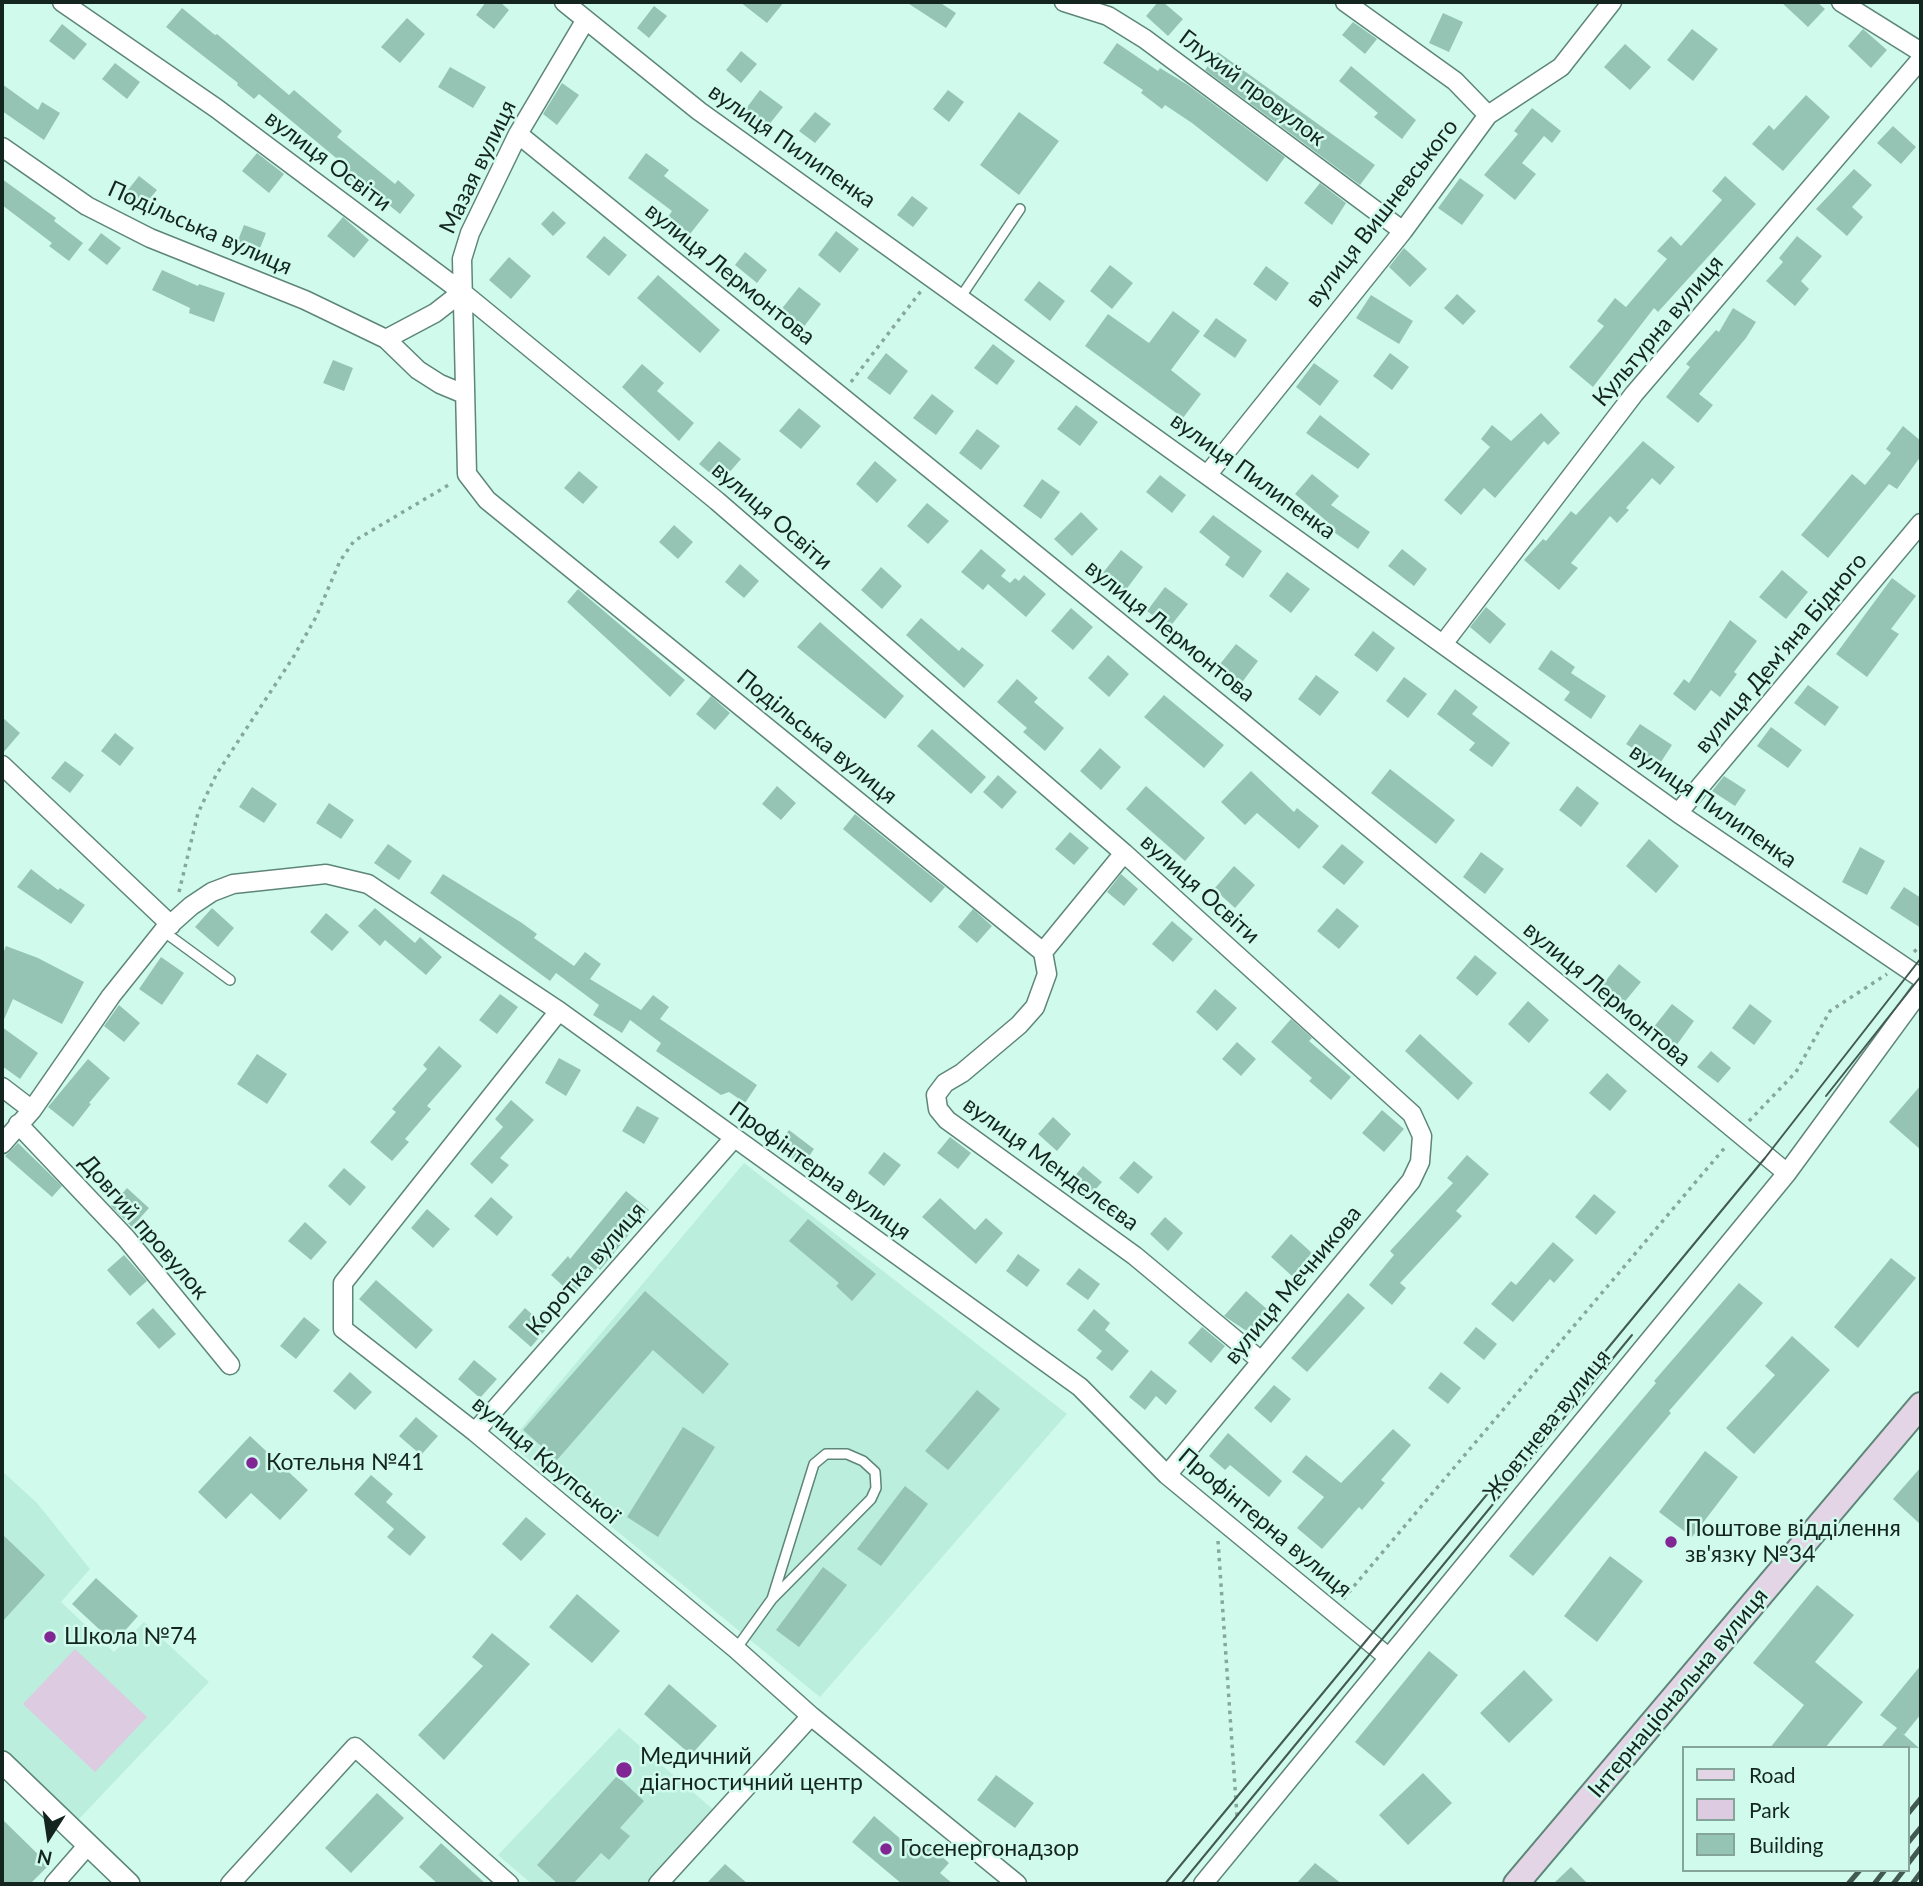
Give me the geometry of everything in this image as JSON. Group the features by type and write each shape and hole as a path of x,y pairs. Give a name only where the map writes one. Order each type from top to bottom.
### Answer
{"main road":[{"name":"Інтернаціональна вулиця","path":"1516,1884 1921,1405"}],"street":[{"name":"вулиця Освіти","path":"62,2 216,108 463,292 717,501 1124,853 1412,1114"},
{"name":"вулиця Пилипенка","path":"564,2 699,111 1678,813 1921,978"},
{"name":"Глухий провулок","path":"1063,2 1108,16 1145,39 1403,231"},
{"path":"1345,2 1455,81 1488,115"},
{"name":"вулиця Вишневського","path":"1208,474 1403,231 1488,115 1562,67 1612,2"},
{"path":"1841,2 1921,52"},
{"name":"Мазая вулиця","path":"467,474 462,259 470,233 518,134 585,21"},
{"name":"Культурна вулиця","path":"1443,644 1634,394 1921,59"},
{"name":"вулиця Лермонтова","path":"518,134 1238,719 1787,1173"},
{"name":"Подільська вулиця","path":"2,147 88,206 150,238 305,300 386,340 418,370 440,384 464,394"},
{"path":"386,340 435,313 463,292"},
{"name":"Подільська вулиця","path":"467,474 487,500 508,518 1043,952"},
{"name":"вулиця Дем'яна Бідного","path":"1678,813 1921,523"},
{"path":"2,765 167,928"},
{"path":"1043,952 1124,853"},
{"name":"Профінтерна вулиця","path":"2,1144 32,1110 111,996 167,928 212,892 233,884 326,874 347,876 377,889 559,1011 1080,1387 1167,1475 1388,1657"},
{"name":"вулиця Менделєєва","path":"1043,952 1047,974 1035,1007 1019,1025 962,1073 945,1083 936,1095 938,1109 947,1120 1135,1256 1261,1362"},
{"name":"Жовтнева вулиця","path":"1203,1884 1787,1173 1921,990"},
{"name":"вулиця Крупської","path":"559,1011 343,1283 343,1329 475,1432 736,1649 811,1716 1017,1884"},
{"path":"2,1087 32,1110"},
{"name":"вулиця Мечникова","path":"1167,1475 1411,1181 1420,1162 1422,1136 1412,1114"},
{"name":"Довгий провулок","path":"18,1124 126,1238 230,1365"},
{"name":"Коротка вулиця","path":"475,1432 734,1138"},
{"path":"658,1884 811,1716"},
{"path":"230,1884 355,1747 509,1884"},
{"path":"2,1762 130,1884"},
{"path":"54,1884 88,1845"}],"lane":[{"path":"960,298 1020,209"},
{"path":"167,928 230,980"},
{"path":"736,1649 772,1600 871,1499 876,1488 875,1472 863,1461 847,1454 826,1454 814,1464 805,1485 772,1600"}],"path":[{"path":"841,395 932,277"},
{"path":"167,928 198,813 216,775 310,626 340,561 354,541 368,530 429,499 467,474"},
{"path":"1333,1611 1737,1134 1796,1072 1830,1011 1900,966 1921,945"},
{"path":"1215,1515 1223,1586 1239,1839"}],"shaded area":[{"path":"744,1163 1067,1414 820,1697 509,1443"},
{"name":"Школа №74","path":"2,1471 37,1503 90,1569 61,1602 114,1652 144,1622 209,1682 78,1820 2,1748"},
{"name":"Медичний діагностичний центр","path":"619,1728 716,1812 647,1884 532,1884 498,1855"}],"green space":[{"path":"75,1649 147,1717 95,1772 23,1704"}],"building":[{"path":"486,2 500,2 509,10 494,29 476,15"},
{"path":"740,2 784,2 767,23"},
{"path":"906,2 939,2 956,13 946,28"},
{"path":"1158,2 1163,2 1183,19 1168,36 1146,16"},
{"path":"1781,2 1817,2 1825,9 1808,27"},
{"path":"654,6 667,16 649,38 637,28"},
{"path":"182,8 289,95 294,90 342,131 337,137 395,184 398,180 415,195 400,214 363,184 360,187 342,173 347,167 259,94 254,99 237,85 238,83 166,27"},
{"path":"1443,13 1463,22 1449,52 1429,43"},
{"path":"407,18 425,34 400,63 381,47"},
{"path":"1353,22 1377,39 1365,54 1342,35"},
{"path":"62,24 87,44 74,60 49,41"},
{"path":"1692,29 1718,49 1693,81 1667,60"},
{"path":"1863,29 1887,50 1871,68 1848,46"},
{"path":"1117,43 1158,71 1160,68 1188,85 1285,157 1267,182 1192,123 1165,105 1162,109 1141,93 1143,90 1103,63"},
{"path":"1625,44 1651,67 1630,90 1604,67"},
{"path":"741,51 757,64 741,83 726,70"},
{"path":"1218,52 1375,165 1360,185 1205,70"},
{"path":"115,63 140,82 127,99 102,79"},
{"path":"1351,66 1416,120 1402,139 1374,117 1378,113 1339,81"},
{"path":"450,67 486,87 473,108 438,87"},
{"path":"562,83 579,95 557,125 543,114"},
{"path":"2,84 38,110 42,102 60,113 44,140 2,111"},
{"path":"760,90 783,107 764,131 742,114"},
{"path":"948,90 964,102 949,122 933,109"},
{"path":"1806,95 1830,117 1783,171 1752,144 1769,125 1774,130"},
{"path":"1532,108 1561,131 1552,143 1544,136 1522,163 1536,174 1515,200 1484,175 1518,134 1514,131"},
{"path":"815,112 831,124 815,143 799,131"},
{"path":"1019,112 1059,141 1019,195 980,165"},
{"path":"1893,126 1916,147 1901,164 1877,143"},
{"path":"257,153 284,174 269,193 242,171"},
{"path":"646,153 669,170 664,176 709,210 690,234 668,217 672,211 628,178"},
{"path":"1854,169 1872,185 1852,207 1863,217 1847,236 1816,209"},
{"path":"139,176 157,190 141,209 124,195"},
{"path":"1725,176 1756,204 1658,312 1654,308 1593,387 1569,367 1604,326 1597,321 1615,298 1626,307 1667,259 1657,251 1671,236 1681,246 1722,200 1712,191"},
{"path":"1460,178 1484,195 1462,225 1438,208"},
{"path":"2,179 56,218 54,221 83,243 69,261 49,246 52,243 2,205"},
{"path":"1320,183 1346,203 1332,225 1304,203"},
{"path":"912,196 928,208 913,227 897,215"},
{"path":"553,211 566,223 553,236 541,224"},
{"path":"343,217 369,240 354,258 327,236"},
{"path":"244,225 266,233 257,256 235,248"},
{"path":"836,231 859,249 840,273 818,255"},
{"path":"101,233 121,248 107,265 88,250"},
{"path":"604,236 627,255 609,276 586,257"},
{"path":"1797,236 1822,256 1801,281 1809,289 1795,306 1766,281 1783,262 1779,258"},
{"path":"1404,248 1427,269 1410,287 1389,267"},
{"path":"745,252 767,270 757,283 735,265"},
{"path":"509,257 531,276 511,299 489,280"},
{"path":"1110,265 1133,283 1112,309 1090,291"},
{"path":"1266,266 1289,283 1276,301 1253,284"},
{"path":"162,270 198,286 199,284 225,293 214,322 189,313 190,308 152,290"},
{"path":"658,275 720,330 700,353 637,298"},
{"path":"1039,281 1065,301 1050,321 1024,300"},
{"path":"799,287 821,304 803,328 780,311"},
{"path":"1457,294 1476,311 1463,325 1444,308"},
{"path":"1371,295 1413,321 1399,344 1356,318"},
{"path":"1733,308 1756,322 1699,394 1713,405 1698,423 1666,397 1690,367 1686,364 1716,330 1719,332"},
{"path":"1173,311 1200,331 1171,370 1201,394 1183,418 1085,346 1108,314 1149,343"},
{"path":"1216,318 1247,340 1235,358 1203,336"},
{"path":"993,344 1015,361 997,385 974,368"},
{"path":"886,353 908,371 890,395 867,378"},
{"path":"1390,353 1409,367 1392,390 1373,376"},
{"path":"333,360 353,368 344,391 323,383"},
{"path":"1314,363 1339,381 1320,406 1296,387"},
{"path":"642,364 664,383 657,391 694,423 679,441 622,387"},
{"path":"932,394 954,411 936,435 913,418"},
{"path":"1076,405 1098,422 1080,446 1057,429"},
{"path":"799,408 821,426 801,449 779,431"},
{"path":"1541,413 1560,433 1548,445 1544,441 1495,498 1484,488 1461,515 1444,500 1490,447 1481,439 1492,425 1511,441"},
{"path":"1320,415 1370,454 1358,469 1306,433"},
{"path":"1903,426 1921,441 1921,456 1897,489 1889,484 1828,558 1801,535 1852,474 1865,485 1891,453 1886,449"},
{"path":"977,429 1000,446 981,470 959,453"},
{"path":"719,441 741,459 721,482 699,464"},
{"path":"1643,441 1675,467 1660,485 1652,478 1626,508 1629,510 1617,523 1610,516 1571,563 1578,568 1559,590 1524,560 1543,539 1546,541 1571,511 1576,515"},
{"path":"875,461 897,480 877,503 856,484"},
{"path":"579,471 598,487 583,504 564,488"},
{"path":"1312,474 1339,496 1331,505 1370,532 1358,549 1328,528 1331,525 1295,494"},
{"path":"1160,475 1186,495 1172,513 1146,492"},
{"path":"1042,479 1060,492 1041,519 1023,506"},
{"path":"927,503 949,521 928,544 907,526"},
{"path":"1081,512 1098,529 1072,556 1054,539"},
{"path":"1213,515 1262,551 1243,578 1225,565 1230,557 1199,532"},
{"path":"674,525 693,542 678,559 659,542"},
{"path":"981,549 1006,570 1001,576 1010,583 1015,578 1019,581 1024,575 1046,594 1026,617 988,584 983,590 961,572"},
{"path":"1402,549 1427,569 1414,586 1388,566"},
{"path":"1121,550 1143,567 1125,591 1102,574"},
{"path":"740,564 759,581 744,598 725,582"},
{"path":"881,567 902,586 882,609 861,590"},
{"path":"1782,570 1808,592 1786,619 1759,597"},
{"path":"1287,572 1310,589 1291,613 1269,596"},
{"path":"1892,578 1916,596 1891,629 1899,634 1867,677 1836,654"},
{"path":"1165,587 1188,604 1169,628 1147,611"},
{"path":"578,589 685,680 670,697 567,602"},
{"path":"1486,607 1506,624 1490,644 1470,627"},
{"path":"1071,608 1093,627 1073,650 1051,631"},
{"path":"921,618 959,651 962,647 984,665 964,688 906,635"},
{"path":"1730,620 1757,641 1734,672 1737,674 1720,697 1711,690 1695,711 1673,694 1684,679 1689,683"},
{"path":"820,622 904,696 885,719 797,647"},
{"path":"1373,631 1395,648 1377,672 1354,655"},
{"path":"1236,644 1258,661 1240,685 1217,668"},
{"path":"1551,650 1575,667 1571,673 1606,696 1591,719 1564,700 1570,692 1538,669"},
{"path":"1108,655 1129,674 1109,697 1088,678"},
{"path":"1316,675 1339,692 1320,716 1298,699"},
{"path":"1404,677 1427,694 1408,718 1386,701"},
{"path":"1017,679 1038,698 1034,702 1064,728 1045,751 1023,732 1027,728 997,702"},
{"path":"1808,685 1839,707 1825,726 1794,703"},
{"path":"1455,689 1478,707 1472,714 1510,743 1492,767 1469,750 1475,743 1437,714"},
{"path":"1164,695 1224,745 1204,768 1144,717"},
{"path":"711,696 730,713 715,730 696,714"},
{"path":"2,717 20,733 2,754"},
{"path":"1640,724 1672,745 1659,765 1626,744"},
{"path":"1771,727 1802,750 1788,768 1757,746"},
{"path":"932,729 986,777 971,794 917,746"},
{"path":"115,733 134,748 120,766 101,751"},
{"path":"1100,748 1121,767 1101,790 1080,771"},
{"path":"65,761 84,775 70,793 51,778"},
{"path":"1390,769 1455,820 1436,844 1371,793"},
{"path":"1251,771 1294,812 1297,808 1319,826 1299,849 1257,813 1245,825 1221,802"},
{"path":"998,775 1017,792 1002,809 983,792"},
{"path":"1724,776 1746,790 1735,806 1712,791"},
{"path":"777,786 796,803 781,820 762,804"},
{"path":"1146,786 1205,838 1185,861 1126,809"},
{"path":"1577,786 1599,803 1581,827 1559,810"},
{"path":"252,787 277,804 264,823 239,807"},
{"path":"329,803 354,820 341,839 316,823"},
{"path":"855,814 945,887 931,903 843,829"},
{"path":"1070,832 1089,848 1074,865 1055,849"},
{"path":"1649,839 1679,866 1656,893 1626,866"},
{"path":"388,844 412,861 399,880 374,863"},
{"path":"1342,844 1364,862 1344,885 1322,867"},
{"path":"1860,847 1885,861 1867,895 1842,882"},
{"path":"1481,852 1504,869 1485,894 1463,877"},
{"path":"1234,866 1255,885 1235,908 1214,889"},
{"path":"31,869 58,890 60,888 85,905 71,924 17,887"},
{"path":"443,874 522,923 537,934 534,938 574,966 585,952 601,964 590,979 641,1010 653,995 669,1007 660,1019 757,1085 745,1103 729,1092 721,1095 656,1051 661,1043 630,1020 622,1033 593,1015 599,1005 556,973 550,981 430,893"},
{"path":"1121,874 1138,889 1124,906 1107,892"},
{"path":"1904,887 1921,898 1921,928 1890,908"},
{"path":"212,908 234,928 218,947 195,927"},
{"path":"375,908 415,943 420,937 442,957 426,975 385,940 380,946 358,926"},
{"path":"1337,908 1359,926 1339,949 1317,931"},
{"path":"973,909 992,926 977,943 958,927"},
{"path":"326,913 349,932 332,951 310,932"},
{"path":"1172,921 1193,939 1173,962 1152,944"},
{"path":"6,946 38,958 84,982 62,1024 13,999 2,1024 2,956"},
{"path":"1475,955 1497,973 1477,996 1456,978"},
{"path":"161,957 184,973 162,1005 139,989"},
{"path":"1619,964 1641,982 1622,1005 1600,988"},
{"path":"1215,989 1237,1008 1217,1031 1196,1012"},
{"path":"500,994 518,1007 497,1034 479,1020"},
{"path":"1528,1001 1549,1020 1529,1043 1508,1024"},
{"path":"1672,1004 1694,1021 1676,1046 1653,1028"},
{"path":"1750,1004 1772,1021 1754,1045 1732,1028"},
{"path":"119,1005 140,1023 124,1042 104,1026"},
{"path":"1291,1019 1312,1038 1309,1041 1351,1077 1331,1100 1309,1081 1312,1078 1271,1042"},
{"path":"2,1027 38,1053 20,1079 2,1066"},
{"path":"1420,1034 1473,1083 1458,1100 1405,1051"},
{"path":"1237,1042 1256,1059 1241,1076 1222,1059"},
{"path":"439,1046 462,1066 427,1106 431,1109 405,1139 409,1142 392,1161 370,1142 396,1112 392,1109 427,1069 423,1065"},
{"path":"1711,1051 1731,1068 1718,1083 1697,1067"},
{"path":"257,1054 287,1074 267,1104 237,1084"},
{"path":"559,1058 581,1070 566,1096 545,1083"},
{"path":"88,1059 110,1078 73,1127 48,1107"},
{"path":"1607,1073 1627,1091 1610,1111 1589,1093"},
{"path":"1921,1085 1921,1150 1889,1122"},
{"path":"511,1100 534,1120 500,1158 509,1165 492,1184 470,1164 503,1127 495,1119"},
{"path":"637,1106 659,1118 644,1144 622,1131"},
{"path":"1382,1110 1404,1129 1384,1152 1362,1133"},
{"path":"1053,1117 1071,1134 1057,1151 1038,1134"},
{"path":"789,1130 814,1149 802,1166 777,1147"},
{"path":"950,1137 971,1153 958,1169 937,1153"},
{"path":"18,1143 62,1186 52,1197 5,1156"},
{"path":"884,1152 901,1165 884,1186 868,1173"},
{"path":"1467,1155 1489,1174 1456,1211 1462,1216 1400,1283 1406,1288 1392,1305 1369,1285 1394,1255 1390,1251 1453,1183 1447,1178"},
{"path":"1134,1161 1153,1177 1138,1194 1119,1178"},
{"path":"1083,1166 1102,1182 1087,1199 1069,1183"},
{"path":"344,1168 366,1187 350,1206 328,1186"},
{"path":"127,1188 149,1208 132,1227 111,1206"},
{"path":"626,1191 649,1210 600,1270 598,1267 573,1295 551,1275 568,1256 570,1259"},
{"path":"1594,1194 1616,1212 1596,1235 1575,1217"},
{"path":"491,1197 513,1217 497,1236 474,1216"},
{"path":"940,1198 975,1230 986,1218 1003,1233 976,1264 922,1217"},
{"path":"427,1209 450,1229 433,1248 411,1228"},
{"path":"1165,1217 1183,1233 1168,1251 1150,1234"},
{"path":"808,1219 876,1274 852,1301 836,1286 839,1283 789,1241"},
{"path":"305,1222 327,1242 311,1260 288,1241"},
{"path":"1291,1234 1312,1253 1292,1276 1271,1257"},
{"path":"1553,1242 1574,1260 1554,1283 1550,1279 1513,1322 1491,1304 1511,1281 1516,1285"},
{"path":"1018,1254 1040,1270 1027,1287 1006,1271"},
{"path":"124,1255 147,1281 130,1296 107,1270"},
{"path":"1891,1258 1916,1278 1858,1348 1834,1327"},
{"path":"1079,1268 1100,1284 1088,1300 1066,1284"},
{"path":"376,1280 433,1330 416,1349 359,1299"},
{"path":"1739,1283 1763,1303 1669,1411 1671,1413 1533,1576 1509,1556"},
{"path":"645,1291 729,1364 703,1394 653,1350 557,1460 523,1430"},
{"path":"1246,1291 1268,1310 1248,1332 1224,1316"},
{"path":"1348,1293 1365,1308 1307,1372 1291,1358"},
{"path":"153,1308 176,1334 159,1349 136,1323"},
{"path":"525,1308 547,1328 531,1347 508,1327"},
{"path":"1094,1309 1110,1323 1105,1330 1129,1351 1112,1371 1096,1358 1102,1351 1077,1330"},
{"path":"304,1317 320,1330 296,1359 280,1346"},
{"path":"1202,1327 1225,1346 1211,1363 1188,1343"},
{"path":"1476,1327 1497,1344 1484,1360 1463,1343"},
{"path":"1792,1336 1830,1370 1754,1454 1726,1428 1775,1375 1765,1366"},
{"path":"474,1360 497,1379 480,1398 458,1379"},
{"path":"1151,1370 1177,1391 1166,1405 1156,1396 1145,1410 1129,1397"},
{"path":"350,1372 372,1392 355,1410 333,1391"},
{"path":"1441,1372 1461,1388 1448,1404 1428,1388"},
{"path":"1274,1385 1291,1399 1271,1423 1254,1408"},
{"path":"977,1390 1000,1409 948,1470 925,1451"},
{"path":"416,1417 438,1436 421,1455 399,1436"},
{"path":"683,1427 715,1447 658,1537 627,1517"},
{"path":"1393,1429 1411,1445 1381,1480 1385,1483 1362,1510 1359,1507 1322,1549 1297,1528 1324,1497 1292,1472 1306,1455 1341,1483"},
{"path":"1228,1433 1282,1481 1269,1497 1230,1465 1225,1470 1209,1456"},
{"name":"Котельня №41","path":"250,1436 308,1490 280,1520 251,1493 226,1519 198,1492"},
{"path":"1705,1451 1738,1477 1692,1537 1659,1512"},
{"path":"1921,1467 1921,1525 1893,1499"},
{"path":"371,1475 393,1494 386,1502 426,1537 410,1556 387,1537 394,1529 354,1494"},
{"path":"905,1486 928,1504 881,1566 857,1549"},
{"path":"526,1517 546,1534 521,1561 502,1544"},
{"path":"2,1534 45,1575 2,1622"},
{"path":"1610,1556 1643,1581 1597,1642 1564,1616"},
{"path":"823,1567 847,1585 799,1647 776,1630"},
{"path":"96,1578 138,1616 114,1643 72,1604"},
{"path":"1817,1585 1854,1615 1815,1662 1863,1702 1827,1746 1772,1746 1804,1705 1753,1663"},
{"path":"577,1594 620,1631 592,1663 549,1627"},
{"path":"492,1633 530,1664 444,1760 418,1735 483,1666 472,1657"},
{"path":"1429,1651 1458,1675 1384,1766 1355,1742"},
{"path":"1921,1665 1921,1714 1904,1735 1919,1748 1882,1746 1897,1728 1880,1715"},
{"path":"1524,1670 1553,1700 1509,1743 1480,1713"},
{"path":"669,1684 717,1726 691,1755 644,1714"},
{"path":"1423,1773 1452,1803 1408,1845 1379,1815"},
{"path":"996,1775 1034,1803 1015,1828 977,1800"},
{"path":"617,1776 644,1801 620,1828 630,1836 609,1860 601,1853 573,1884 558,1884 537,1865"},
{"path":"377,1793 404,1818 351,1873 325,1848"},
{"name":"Госенергонадзор","path":"874,1816 918,1854 927,1843 949,1863 940,1873 953,1884 902,1884 852,1842"},
{"path":"2,1819 49,1865 30,1884 2,1884"},
{"path":"441,1843 486,1884 438,1884 419,1867"},
{"path":"1315,1863 1342,1884 1296,1884"},
{"path":"725,1864 748,1884 706,1884"},
{"path":"1571,1867 1588,1884 1553,1884"}],"tram line":[{"path":"1165,1884 1765,1158 1921,958"},
{"path":"1826,1096 1921,976"},
{"path":"1181,1884 1632,1335"}],"railway":[{"path":"1909,1813 1921,1798"},
{"path":"1909,1842 1921,1827"},
{"path":"1909,1862 1921,1847"},
{"path":"1848,1884 1858,1872"},
{"path":"1874,1884 1883,1872"},
{"path":"1893,1884 1902,1872"},
{"path":"1912,1884 1921,1872"}],"place":[{"name":"Котельня №41","path":"252,1463"},
{"name":"Поштове відділення зв'язку №34","path":"1671,1542"},
{"name":"Школа №74","path":"50,1637"},
{"name":"Медичний діагностичний центр","path":"624,1770"},
{"name":"Госенергонадзор","path":"886,1849"}]}
